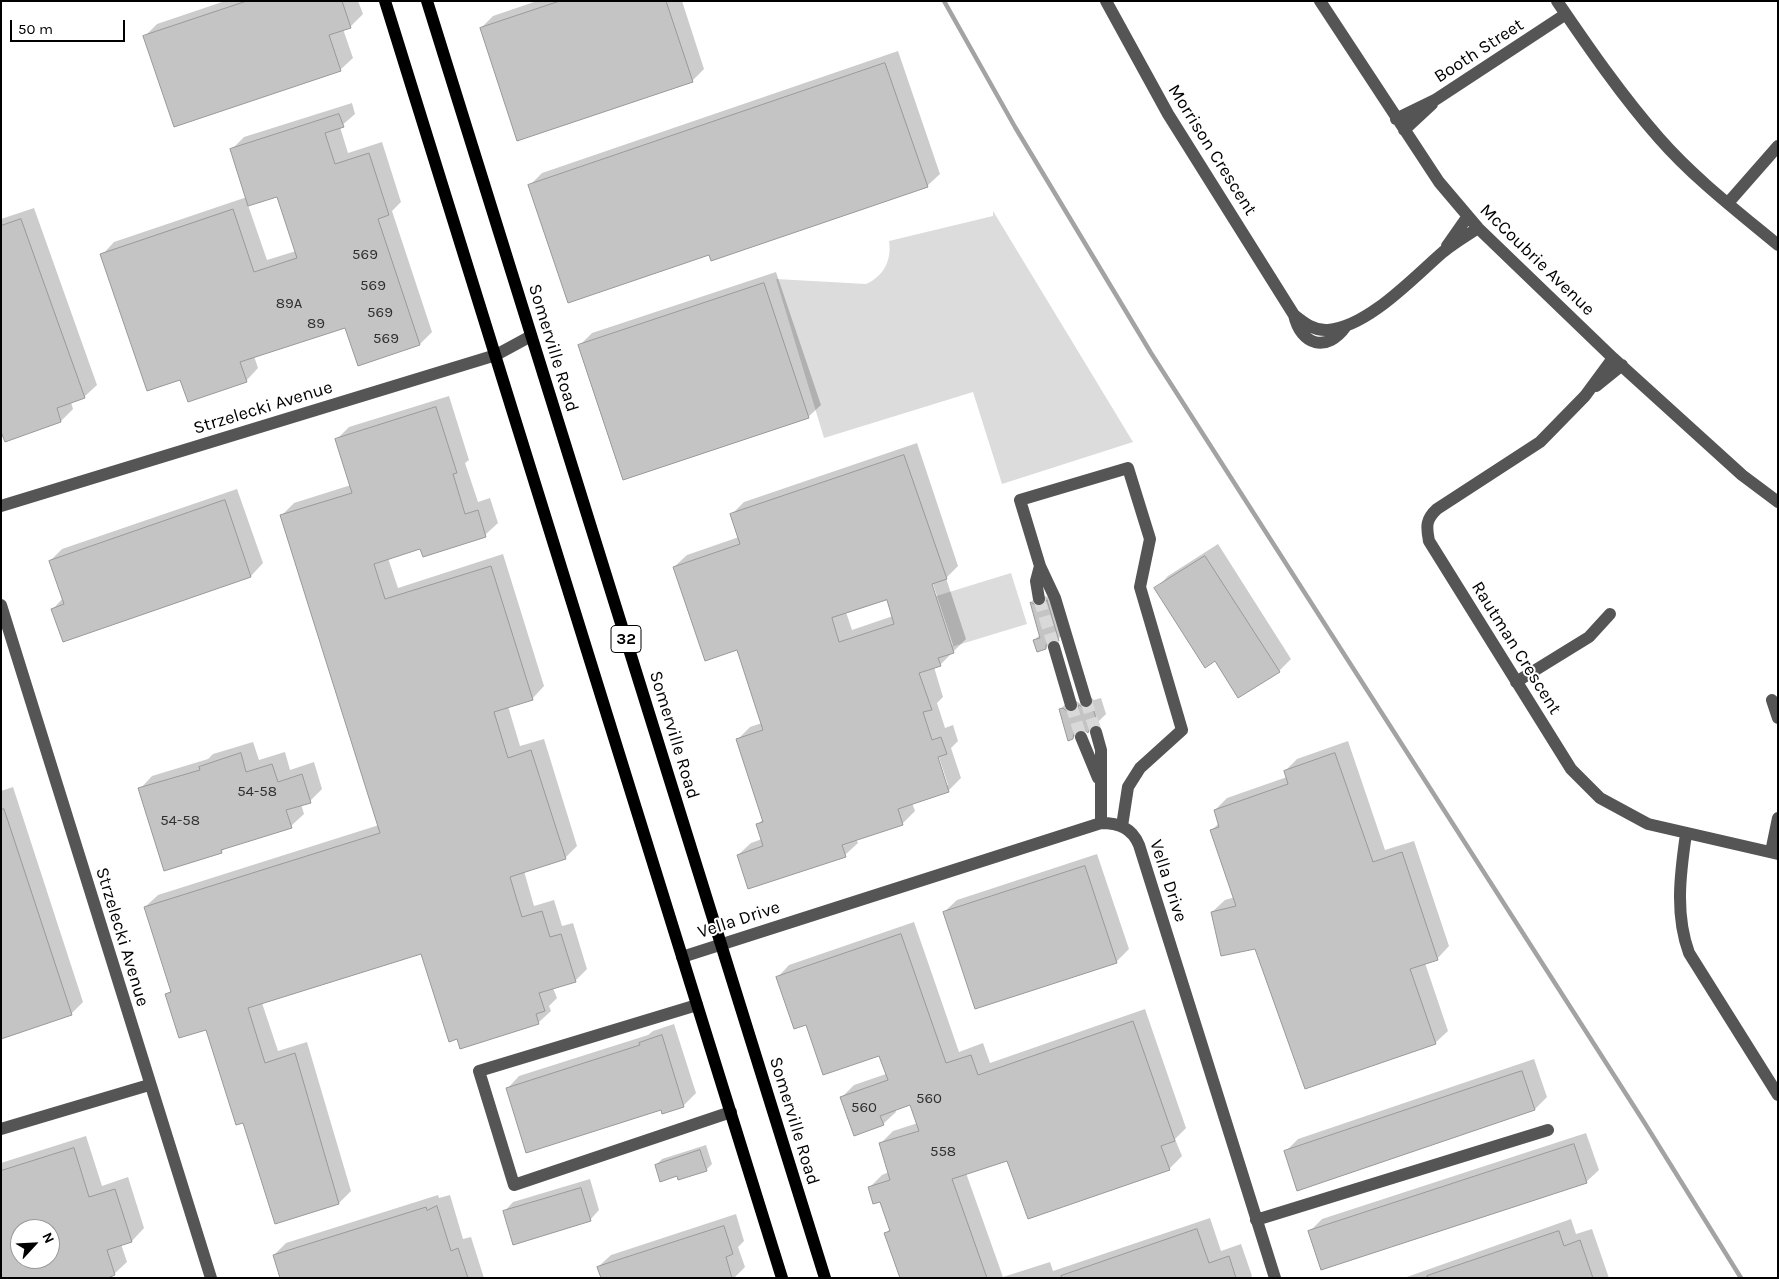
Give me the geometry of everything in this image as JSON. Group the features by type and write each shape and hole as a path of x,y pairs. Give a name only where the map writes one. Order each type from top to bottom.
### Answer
{"main road":[{"name":"32","path":"385,1 782,1278"},
{"name":"Somerville Road","path":"427,1 825,1278"}],"street":[{"name":"Morrison Crescent","path":"1106,1 1168,114 1294,315 1296,327 1304,338 1313,342 1329,341 1340,334 1346,326 1395,296 1443,252 1478,228"},
{"name":"McCoubrie Avenue","path":"1320,1 1396,119 1440,182 1478,228 1618,362 1742,475 1778,502"},
{"path":"1558,1 1624,95 1660,139 1728,203 1778,245"},
{"name":"Booth Street","path":"1396,119 1435,100 1566,14"},
{"name":"Booth Street","path":"1404,130 1435,100"},
{"path":"1728,203 1778,146"},
{"name":"Morrison Crescent","path":"1443,252 1468,216"},
{"name":"Strzelecki Avenue","path":"1,506 496,355 531,336"},
{"name":"Rautman Crescent","path":"1618,362 1540,442 1437,508 1428,518 1429,541 1571,769 1600,798 1648,824 1774,853"},
{"path":"1086,701 1056,598 1040,566 1020,500 1128,468 1150,539 1140,587 1182,730 1140,768 1128,787 1122,826"},
{"path":"1039,599 1036,581 1040,566"},
{"name":"Strzelecki Avenue","path":"1,605 149,1085 211,1278"},
{"path":"1516,682 1589,637 1610,614"},
{"path":"1054,647 1071,705"},
{"path":"1772,700 1778,718"},
{"path":"1096,732 1101,750 1101,823"},
{"path":"1081,737 1101,784"},
{"path":"1774,853 1778,818"},
{"name":"Vella Drive","path":"682,957 1101,823 1122,826 1133,834 1139,845 1275,1278"},
{"path":"1686,834 1679,912 1682,934 1694,961 1778,1095"},
{"path":"697,1005 480,1071 514,1185 731,1112"},
{"path":"1,1129 149,1085"},
{"path":"1256,1220 1548,1130"}],"shaded area":[{"path":"993,211 1133,442 1002,484 973,392 824,438 776,279 866,284 878,277 885,267 889,255 889,241 993,216"},
{"path":"1011,573 1027,624 948,648 933,597"}],"building":[{"path":"247,1 342,1 351,28 329,35 341,71 174,127 143,36"},
{"path":"560,1 666,1 693,82 517,141 480,28"},
{"path":"885,63 928,187 711,261 709,255 568,303 528,185"},
{"path":"339,114 344,127 325,133 335,164 369,153 389,215 378,219 420,345 358,366 345,328 240,362 247,382 188,402 180,380 147,391 100,254 233,209 254,272 297,258 277,197 248,206 230,149"},
{"path":"21,219 85,398 57,408 61,422 5,442 1,432 1,226"},
{"path":"764,283 809,418 623,480 578,345"},
{"path":"436,407 457,473 453,474 465,514 478,510 486,537 423,557 420,549 374,564 385,599 491,566 533,700 494,712 508,758 531,750 566,859 510,877 522,917 542,911 550,937 561,934 576,982 539,993 545,1011 536,1014 539,1024 460,1049 457,1039 449,1042 421,954 248,1008 265,1063 295,1053 339,1204 275,1224 243,1123 236,1125 206,1030 179,1038 165,994 171,992 144,907 380,833 280,515 352,493 335,439"},
{"path":"904,455 947,579 932,584 954,653 938,658 941,666 919,673 932,710 923,712 932,740 941,737 947,754 938,757 949,792 898,809 903,825 842,845 846,857 748,889 737,855 763,846 756,824 763,822 736,739 763,730 737,650 705,661 673,567 740,544 730,514","holes":["887,600 894,624 839,642 832,618"]},
{"path":"225,500 251,577 63,642 51,609 64,604 49,561"},
{"path":"1205,556 1280,672 1238,698 1215,661 1205,668 1154,588"},
{"path":"1047,600 1059,641 1051,639 1046,645 1046,649 1037,652 1033,640 1040,638 1030,602 1040,607"},
{"path":"1079,705 1085,709 1092,706 1098,724 1091,726 1088,733 1083,729 1077,730 1074,732 1073,739 1068,741 1059,709 1063,708 1069,713 1073,713"},
{"path":"241,753 246,772 272,764 278,782 302,774 311,803 286,810 292,828 221,850 222,853 164,871 138,788 200,770 199,767"},
{"path":"1335,753 1373,862 1402,852 1438,960 1410,969 1436,1044 1305,1089 1255,949 1221,956 1211,912 1236,906 1210,830 1219,827 1214,810 1288,784 1284,771"},
{"path":"4,809 72,1015 1,1039 1,810"},
{"path":"1085,866 1117,963 975,1009 943,912"},
{"path":"901,934 946,1063 971,1055 978,1075 1133,1021 1175,1141 1161,1146 1170,1170 1028,1219 1007,1161 952,1179 987,1278 900,1278 884,1233 890,1231 880,1202 873,1204 868,1187 890,1180 879,1143 919,1131 910,1105 880,1116 884,1125 854,1136 840,1097 888,1080 879,1056 823,1075 806,1025 794,1029 776,977"},
{"path":"662,1035 684,1107 662,1114 661,1110 526,1153 506,1088 640,1045 639,1043"},
{"path":"1522,1071 1535,1110 1297,1191 1284,1151"},
{"path":"1574,1144 1587,1183 1321,1270 1308,1231"},
{"path":"74,1148 89,1197 115,1189 132,1242 107,1250 115,1275 108,1278 1,1278 1,1171"},
{"path":"700,1150 707,1171 678,1180 677,1176 660,1182 655,1165"},
{"path":"581,1188 591,1221 513,1245 503,1211"},
{"path":"437,1206 451,1251 458,1248 468,1278 280,1278 273,1255 426,1207 427,1210"},
{"path":"724,1226 733,1254 726,1257 732,1278 601,1278 597,1267"},
{"path":"1197,1229 1209,1263 1229,1256 1236,1278 1062,1278 1061,1276"},
{"path":"1559,1231 1564,1246 1580,1240 1593,1278 1427,1278 1427,1276"}],"waterway":[{"path":"944,1 1015,127 1151,353 1644,1122 1741,1278"}],"tunnel":[{"path":"1039,599 1054,647"},
{"path":"1086,701 1096,732"},
{"path":"1071,705 1081,737"}]}
